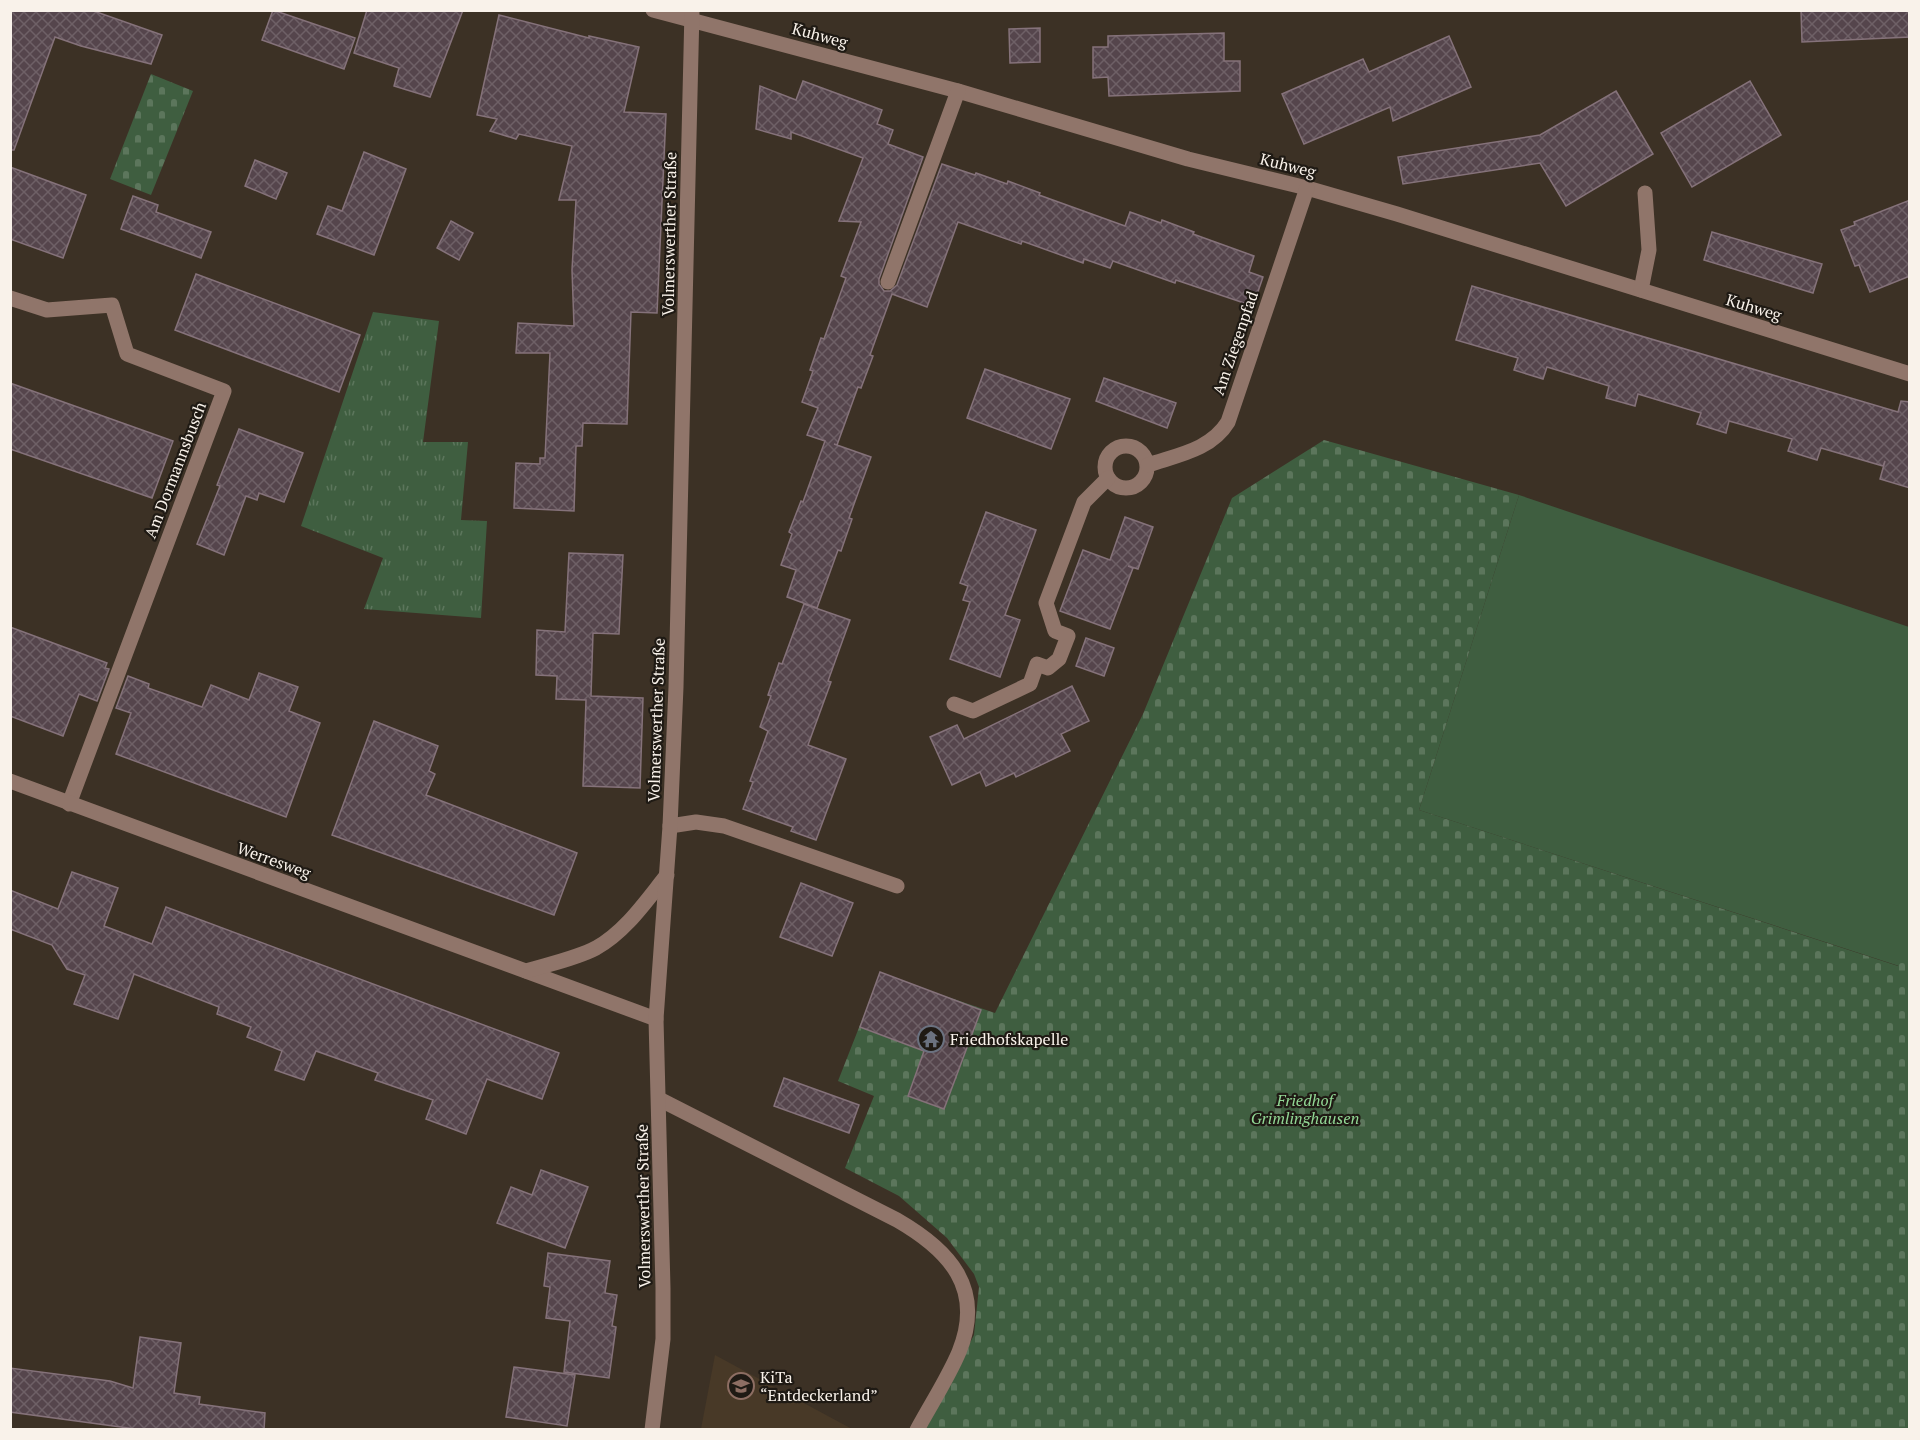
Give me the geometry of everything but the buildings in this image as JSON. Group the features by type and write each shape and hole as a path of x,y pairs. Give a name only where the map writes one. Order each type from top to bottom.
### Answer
{"street":[{"name":"Kuhweg","path":"653,10 692,15 1188,159 1307,188 1910,374"},
{"name":"Volmerswerther Straße","path":"652,1430 662,1350 663,1319 656,1019 670,826 676,687 692,15"},
{"path":"888,282 958,91"},
{"name":"Am Ziegenpfad","path":"1148,465 1205,446 1222,431 1228,422 1307,188"},
{"path":"1641,290 1649,250 1645,193"},
{"name":"Am Dormannsbusch","path":"10,298 47,310 112,305 127,354 224,391 69,804"},
{"path":"1129,446 1138,449 1145,456 1148,465 1146,476 1138,485 1128,489 1117,486 1108,478 1105,469 1106,460 1111,452 1119,447 1129,446"},
{"path":"954,704 973,711 1030,684 1037,664 1048,668 1059,659 1068,636 1055,632 1046,603 1084,502 1108,478"},
{"name":"Werresweg","path":"10,781 656,1019"},
{"path":"670,826 696,822 724,826 897,886"},
{"path":"526,971 576,956 596,948 615,936 667,875"},
{"path":"659,1099 897,1220 933,1244 946,1258 966,1289 966,1328 959,1352 917,1430"}],"shaded area":[{"name":"KiTa “Entdeckerland”","path":"715,1355 852,1429 701,1429"}],"green space":[{"path":"151,74 193,91 151,195 110,179"},
{"path":"373,312 439,321 423,442 468,442 461,520 487,521 481,618 364,609 383,558 301,526"},
{"name":"Friedhof Grimlinghausen","path":"1324,440 1519,495 1419,810 1898,966 1909,946 1909,1429 926,1429 974,1335 979,1287 974,1274 947,1238 899,1196 845,1168 874,1096 838,1081 880,974 995,1013 1143,714 1232,498"},
{"path":"1519,495 1909,627 1910,946 1899,966 1419,810"}],"place":[{"name":"Friedhofskapelle","path":"931,1039"},
{"name":"KiTa “Entdeckerland”","path":"741,1386"}]}
